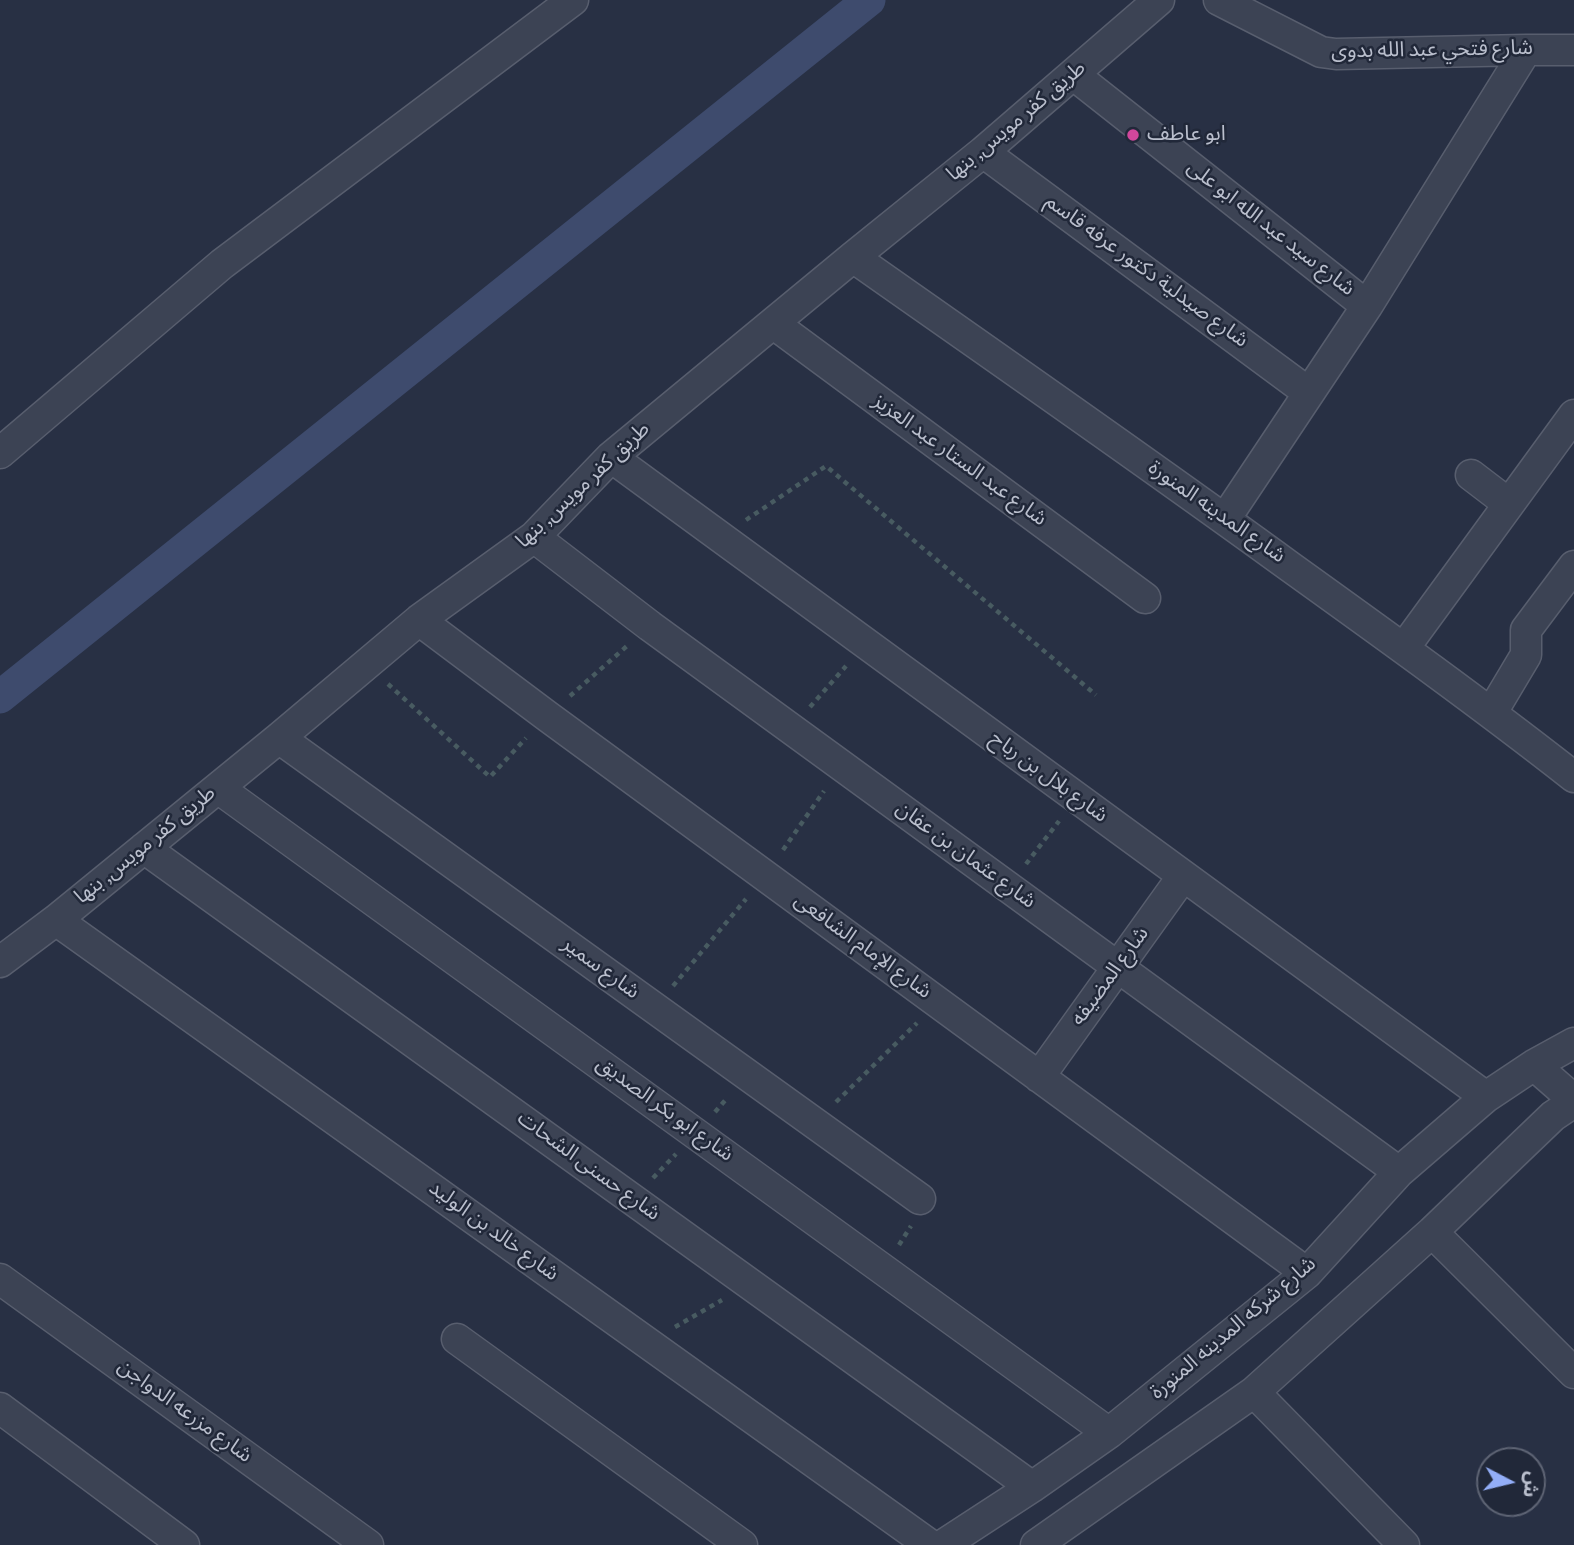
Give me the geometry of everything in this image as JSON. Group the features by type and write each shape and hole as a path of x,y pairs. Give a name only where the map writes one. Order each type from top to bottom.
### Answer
{"street":[{"path":"0,453 222,264 573,0"},
{"name":"طريق كفر مويس, بنها","path":"0,962 218,788 419,620 534,537 611,457 983,152 1159,0"},
{"name":"شارع فتحي عبد الله بدوى","path":"1219,0 1321,52 1336,54 1574,50"},
{"path":"1225,519 1367,306 1526,50"},
{"name":"شارع سيد عبد الله ابو على","path":"1074,75 1367,306"},
{"name":"شارع صيدلية دكتور عرفه قاسم","path":"983,152 1309,393"},
{"name":"شارع المدينه المنورة","path":"853,257 1404,648 1492,712 1574,777"},
{"name":"شارع عبد الستار عبد العزيز","path":"774,324 1145,598"},
{"path":"1404,648 1574,415"},
{"name":"شارع بلال بن رباح","path":"611,457 1486,1097"},
{"path":"1471,475 1509,504"},
{"name":"شارع عثمان بن عفان","path":"534,537 650,626 1399,1172"},
{"path":"1492,712 1526,655 1526,630 1574,566"},
{"name":"شارع الإمام الشافعى","path":"419,620 1307,1273"},
{"name":"شارع سمير","path":"279,738 920,1199"},
{"name":"شارع ابو بكر الصديق","path":"218,788 1109,1433"},
{"name":"شارع حسنى الشحات","path":"144,848 1032,1487"},
{"name":"شارع المضيفه","path":"1039,1077 1184,876"},
{"name":"شارع خالد بن الوليد","path":"56,919 930,1545"},
{"name":"شارع شركه المدينه المنورة","path":"943,1545 1109,1433 1307,1273 1399,1172 1486,1097 1534,1065 1574,1043"},
{"path":"1036,1545 1254,1392 1432,1232 1553,1116 1574,1101 1534,1065"},
{"path":"1432,1232 1574,1373"},
{"name":"شارع مزرعه الدواجن","path":"0,1279 369,1545"},
{"path":"457,1339 742,1545"},
{"path":"1254,1392 1404,1545"},
{"path":"0,1408 184,1545"}],"path":[{"path":"719,538 826,466 1096,695"},
{"path":"366,665 490,777 547,716 650,626"},
{"path":"790,728 865,644"},
{"path":"655,1008 765,876 841,766"},
{"path":"1008,887 1077,799"},
{"path":"815,1123 937,1002"},
{"path":"884,1270 918,1216 920,1199"},
{"path":"647,1343 751,1284"}],"waterway":[{"path":"0,697 869,0"}],"place":[{"name":"ابو عاطف","path":"1133,135"}]}
